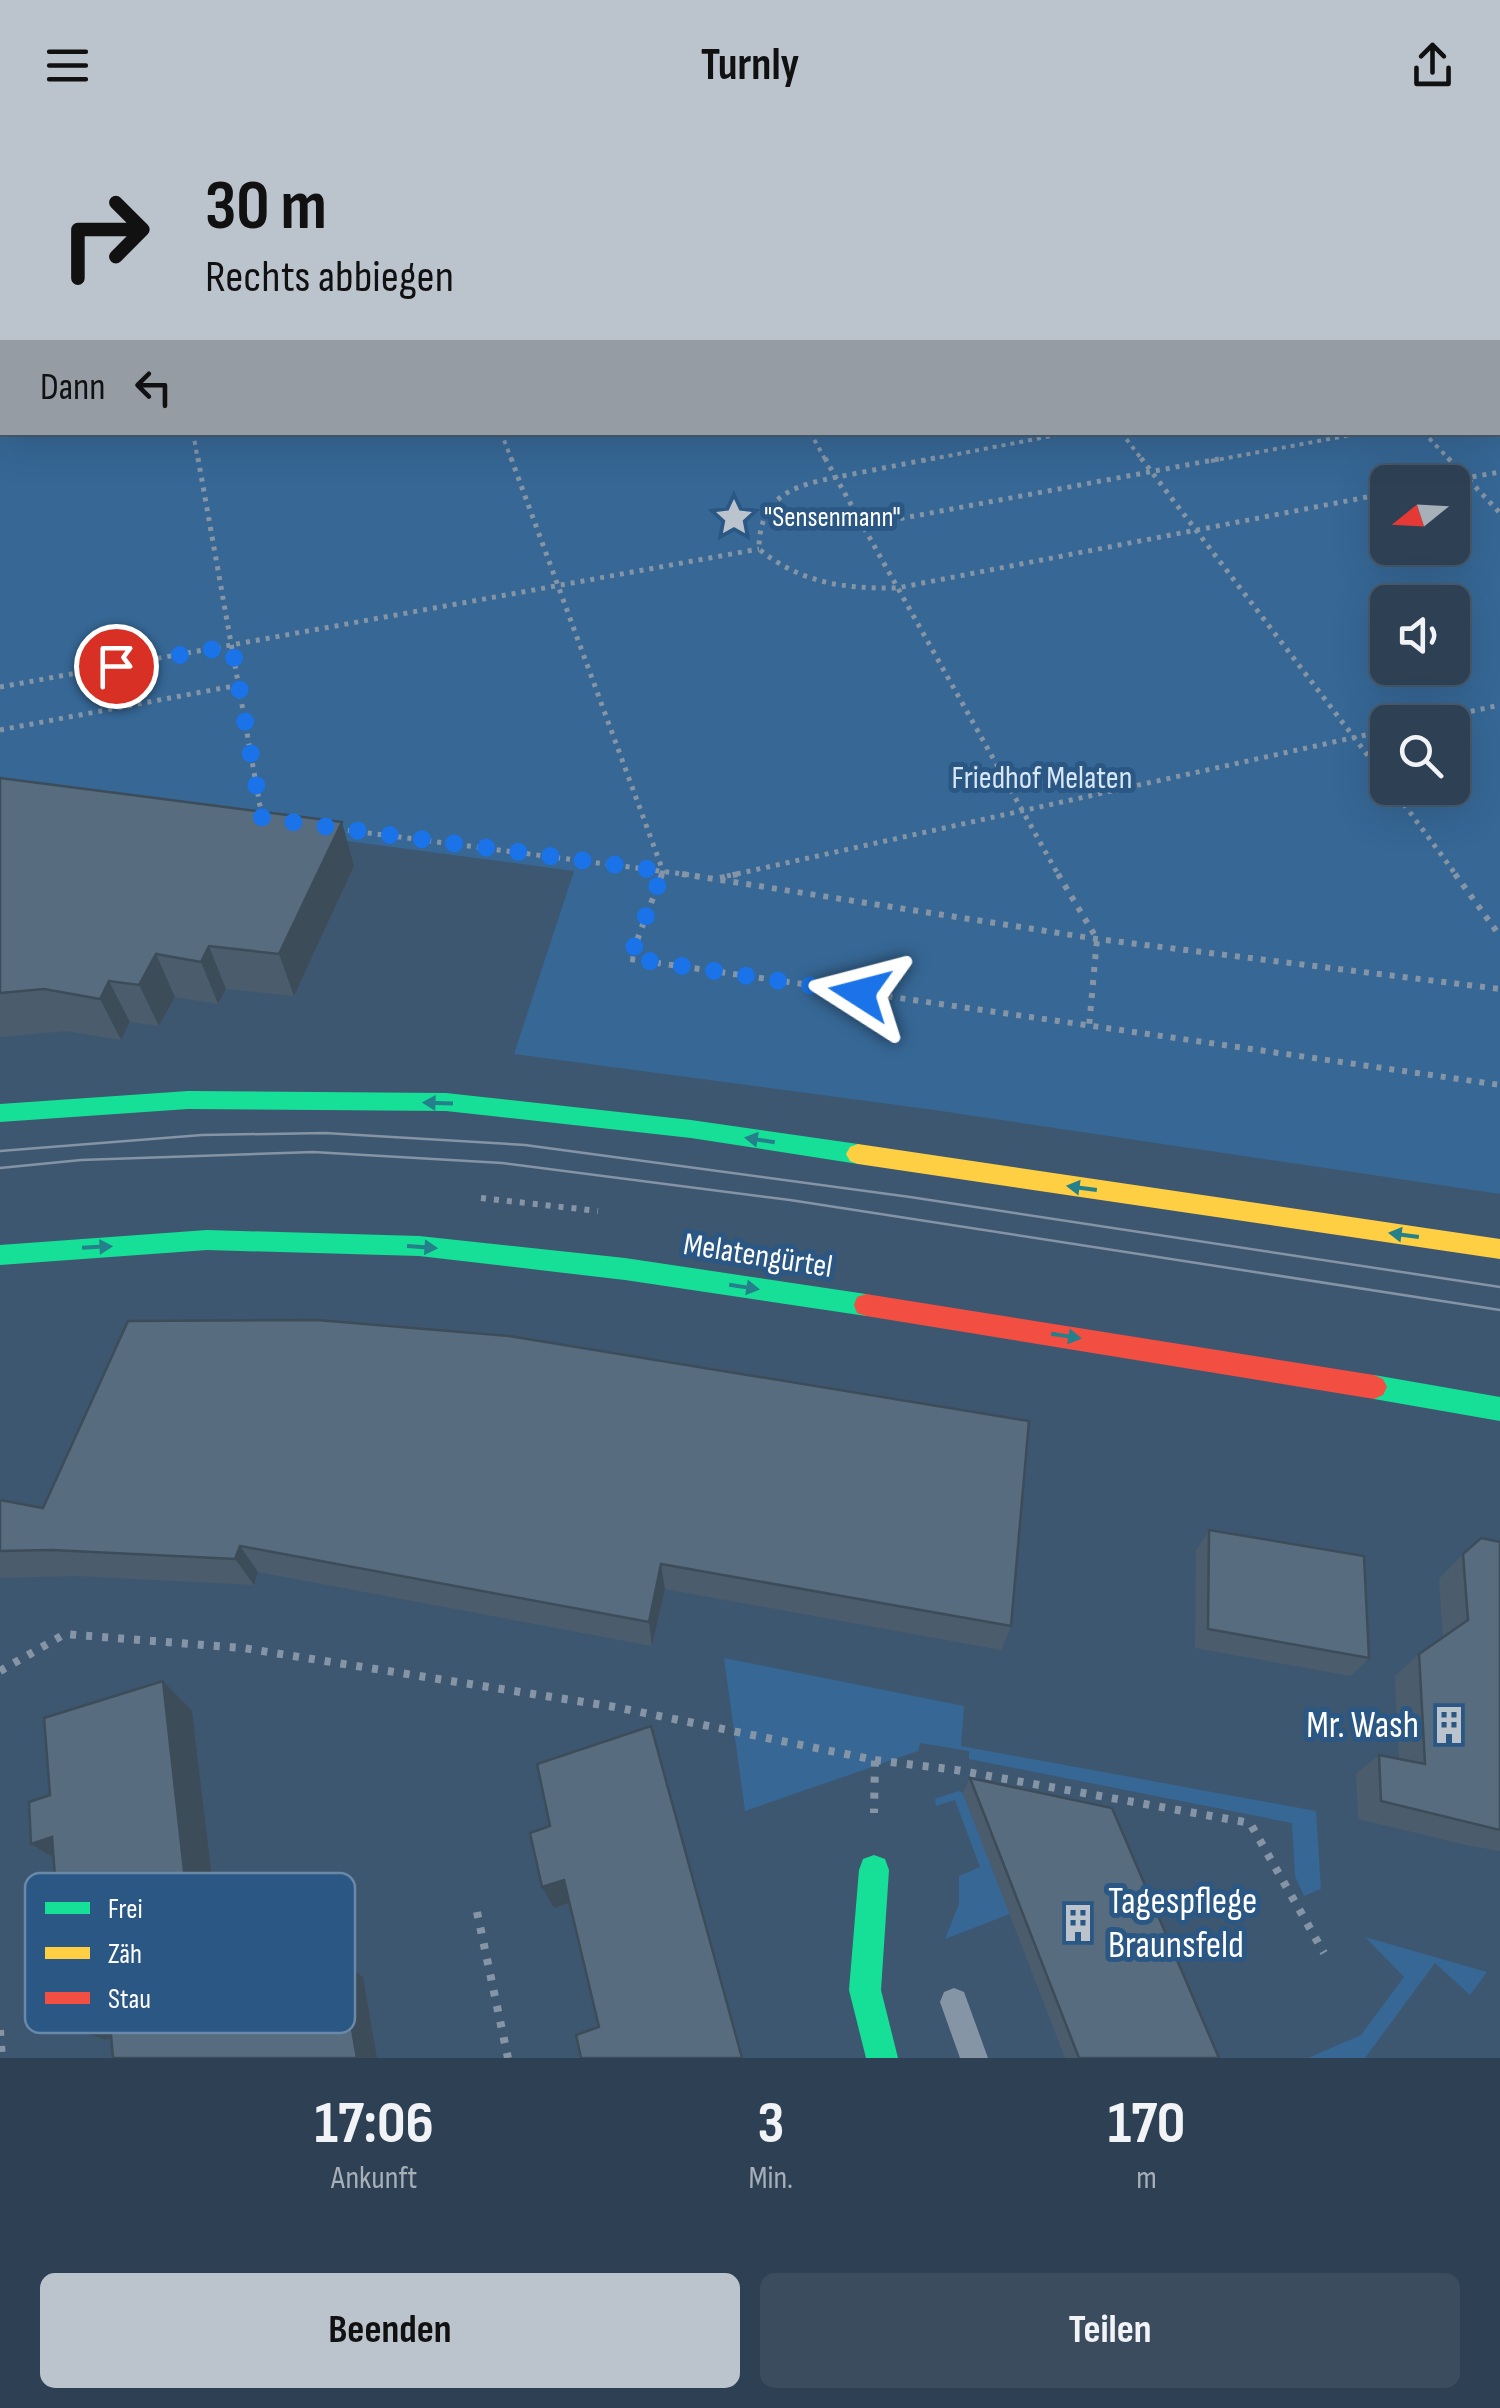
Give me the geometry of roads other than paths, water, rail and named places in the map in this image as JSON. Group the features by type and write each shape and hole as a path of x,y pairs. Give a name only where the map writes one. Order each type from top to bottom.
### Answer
{"main road":[{"path":"0,1113 188,1100 446,1102 691,1130 1500,1248"},
{"name":"Melatengürtel","path":"0,1256 207,1240 419,1246 644,1272 1162,1350 1500,1409"},
{"path":"874,1870 865,1990 882,2058"}],"lane":[{"path":"954,2002 974,2058"}],"tram line":[{"path":"0,1151 202,1135 325,1133 525,1145 910,1197 1500,1287"},
{"path":"0,1168 81,1160 313,1152 502,1163 790,1200 1500,1310"}],"place":[{"name":"\"Sensenmann\"","path":"734,517"},
{"name":"Mr. Wash","path":"1449,1725"},
{"name":"Tagespflege Braunsfeld","path":"1078,1923"}],"park label":[{"name":"Friedhof Melaten","path":"1042,778"}]}
